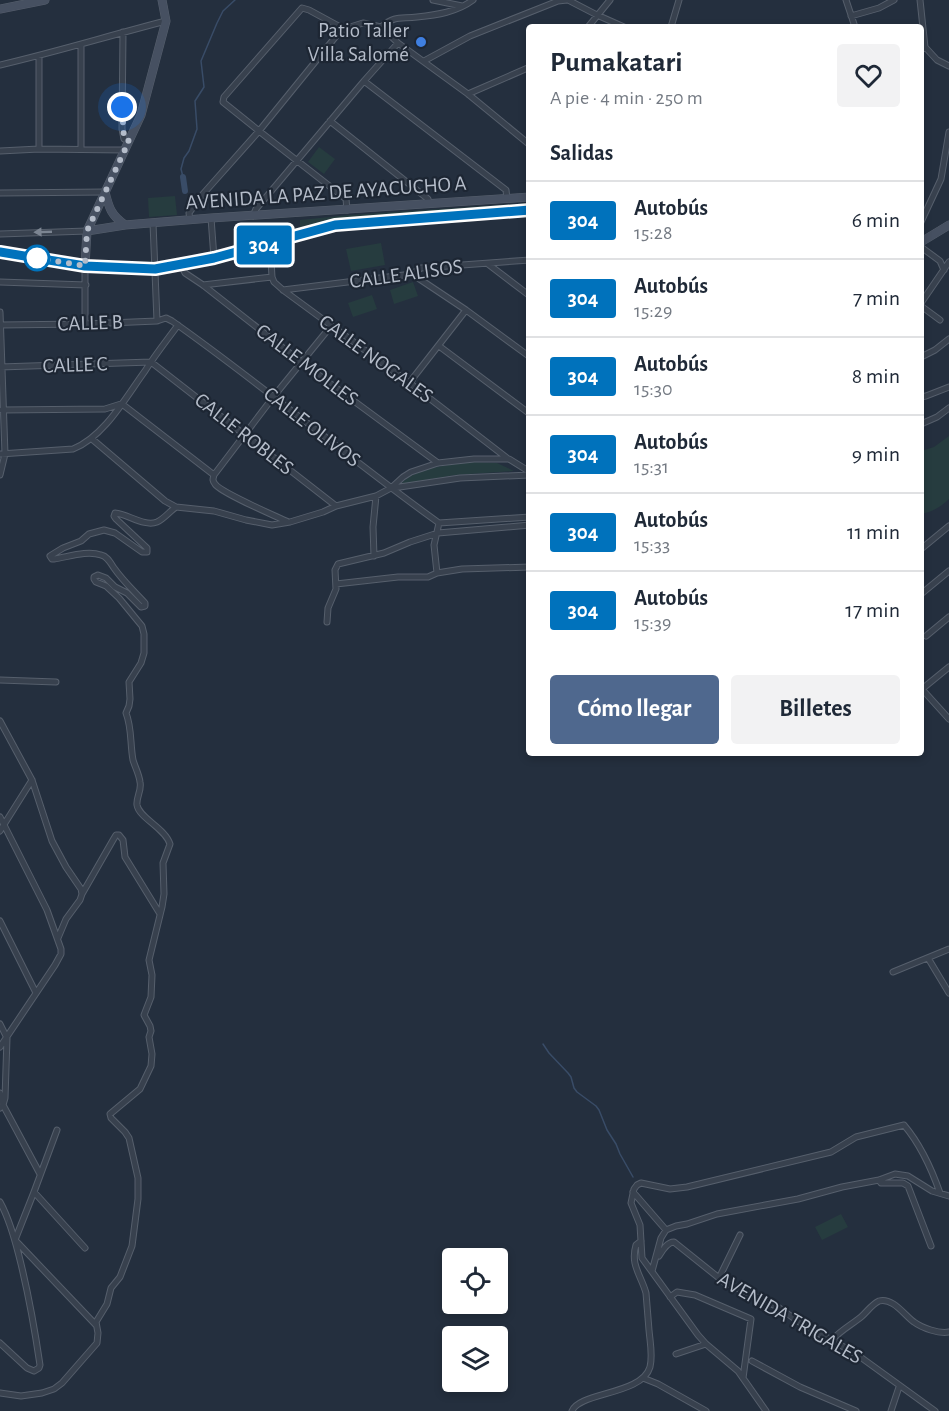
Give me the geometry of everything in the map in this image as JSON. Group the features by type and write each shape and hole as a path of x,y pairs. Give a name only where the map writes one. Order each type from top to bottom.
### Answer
{"main road":[{"path":"0,9 45,0"},
{"path":"162,0 166,21 141,115 87,231 85,266 155,269 214,258 335,225 526,210"},
{"path":"105,192 109,209 125,225"},
{"name":"AVENIDA LA PAZ DE AYACUCHO A","path":"87,231 125,225 211,218 526,197"},
{"path":"924,233 949,225"},
{"path":"924,240 940,229"}],"street":[{"path":"433,0 463,7"},
{"path":"381,27 397,18 456,10 473,0"},
{"path":"424,61 470,36 558,1 567,0 617,24"},
{"path":"590,24 610,0"},
{"path":"671,24 679,0"},
{"path":"846,0 854,24"},
{"path":"851,16 879,8 894,0"},
{"path":"920,0 922,24"},
{"path":"344,29 302,8 224,97 223,102 346,199 347,210"},
{"path":"0,65 166,21"},
{"path":"190,220 189,213 203,194 259,131 337,35 344,29 363,23 381,27 398,43 468,94 526,141"},
{"path":"123,32 122,129 124,139 129,141"},
{"path":"253,216 256,209 297,160 398,43"},
{"path":"81,45 81,149"},
{"path":"924,49 937,60 949,66"},
{"path":"39,56 39,149"},
{"path":"468,94 526,70"},
{"path":"364,81 506,190 507,199"},
{"path":"330,121 428,199 429,204"},
{"path":"924,216 941,179 949,132"},
{"path":"0,151 124,150"},
{"path":"941,179 949,180"},
{"path":"0,193 105,192"},
{"path":"211,218 214,258"},
{"path":"153,223 157,321"},
{"name":"AVENIDA LA PAZ DE AYACUCHO A","path":"0,234 87,231"},
{"path":"203,285 272,277 270,244"},
{"path":"924,249 940,261 944,270"},
{"path":"0,252 85,266 85,324"},
{"name":"CALLE ALISOS","path":"283,290 412,274 421,268 526,260"},
{"path":"924,300 949,262"},
{"path":"488,264 526,293"},
{"name":"CALLE MOLLES","path":"181,265 185,273 438,463"},
{"path":"412,274 526,354"},
{"name":"CALLE NOGALES","path":"272,277 273,282 283,290 526,470"},
{"path":"0,282 86,285"},
{"path":"924,307 940,320"},
{"path":"411,384 413,378 466,310"},
{"path":"0,312 2,410 0,475"},
{"name":"CALLE B","path":"0,325 157,321 166,318 178,325"},
{"path":"2,454 73,449 83,446 100,431 122,404 178,325"},
{"name":"CALLE OLIVOS","path":"178,325 439,523"},
{"path":"290,522 220,488 214,483 214,475 331,326"},
{"path":"924,356 949,339"},
{"path":"439,346 526,411"},
{"name":"CALLE C","path":"1,367 151,362"},
{"name":"CALLE ROBLES","path":"151,362 336,506"},
{"path":"924,396 949,387"},
{"path":"2,410 105,409 122,404"},
{"path":"122,404 214,475"},
{"path":"924,423 949,408"},
{"path":"92,439 165,501 176,507 214,511 272,525 290,522 336,506 376,496 391,488 411,472 438,463 474,459 508,459"},
{"path":"391,488 460,478 526,473"},
{"path":"374,556 376,496"},
{"path":"96,1325 107,1304 111,1288 120,1277 132,1246 138,1199 138,1178 129,1138 110,1114 140,1089 151,1066 152,1054 149,1037 151,1031 144,1015 151,997 152,975 149,960 164,894 163,863 170,844 161,830 143,815 137,804 141,783 133,759 130,722 126,713 129,706 129,682 141,663 144,653 142,626 119,598 106,586 96,582 94,577 98,575 106,578 127,593 141,607 145,606 145,603 120,578 103,555 73,555 54,559 50,556 81,541 89,534 104,530 115,533 147,552 147,548 126,530 114,514 119,513 148,523 155,523 176,507"},
{"path":"437,573 434,545 439,523 526,517"},
{"path":"327,622 328,608 336,588 335,570 338,564 384,554 438,533 526,525"},
{"path":"924,547 949,526"},
{"path":"336,584 398,577 428,577 437,573 462,569 526,567"},
{"path":"924,592 949,571"},
{"path":"926,636 949,617"},
{"path":"924,686 949,667"},
{"path":"0,680 56,682"},
{"path":"924,691 949,717"},
{"path":"0,721 32,780 52,841 79,885 82,894"},
{"path":"0,831 32,780"},
{"path":"0,817 48,910 61,949 55,965 0,1047"},
{"path":"58,938 66,918 78,905 112,840 119,835 123,840 125,857 160,914"},
{"path":"0,921 36,993"},
{"path":"893,972 949,949"},
{"path":"928,958 949,993"},
{"path":"0,1024 7,1038 5,1098 2,1106"},
{"path":"0,1093 2,1106 40,1174"},
{"path":"766,1411 743,1378 706,1344 642,1258 640,1225 631,1203 637,1185 641,1183 670,1188 687,1187 831,1152 856,1137 904,1125 931,1171 940,1193"},
{"path":"15,1240 57,1130"},
{"path":"652,1271 661,1238 666,1230 717,1214 798,1199 879,1180 895,1174 903,1174 932,1191 949,1196"},
{"path":"879,1180 881,1183 903,1183 908,1186 931,1246"},
{"path":"34,1192 85,1248"},
{"path":"633,1192 666,1230"},
{"path":"0,1202 2,1214 15,1240 35,1327 39,1368 34,1371 27,1368 0,1343"},
{"path":"719,1278 740,1235"},
{"path":"0,1393 21,1396 54,1389 97,1343 98,1333 96,1325 15,1240"},
{"path":"572,1411 578,1403 614,1392 643,1378 648,1372 652,1359 646,1293 633,1256 636,1245 641,1241"},
{"name":"AVENIDA TRIGALES","path":"656,1257 667,1244 674,1242 730,1286 778,1306 809,1329 859,1356 935,1411"},
{"path":"670,1297 677,1292 694,1295 751,1319 743,1378"},
{"path":"832,1340 863,1316 874,1304 883,1301 902,1310 914,1323 944,1333 949,1332"},
{"path":"676,1354 706,1344"},
{"path":"752,1361 790,1382 856,1411"},
{"path":"643,1378 706,1411"},
{"path":"891,1411 899,1387"}],"green space":[{"path":"319,147 335,159 324,174 308,162"},
{"path":"175,196 177,215 149,217 148,198"},
{"path":"526,203 526,205 350,218 300,229 300,220"},
{"path":"381,243 385,265 351,271 346,249"},
{"path":"413,282 418,296 394,304 390,290"},
{"path":"372,295 377,309 353,317 348,303"},
{"path":"949,436 949,499 936,509 924,513 924,450 934,447"},
{"path":"472,462 497,463 514,471 455,475 401,484 407,478 424,470"},
{"path":"841,1214 848,1227 822,1240 815,1227"}],"waterway":[{"path":"183,177 181,169 184,158 197,129 195,101 204,87 201,61 223,11 235,0"},
{"path":"183,177 185,191"},
{"path":"543,1044 571,1077 577,1092 599,1110 607,1130 633,1177"}],"bus line":[{"name":"304","path":"0,252 85,266 155,269 214,258 335,225 526,210"}],"place":[{"name":"Patio Taller Villa Salomé","path":"421,42"}],"route":[{"path":"37,258 85,266 87,231 129,141 124,139 122,107"}]}
